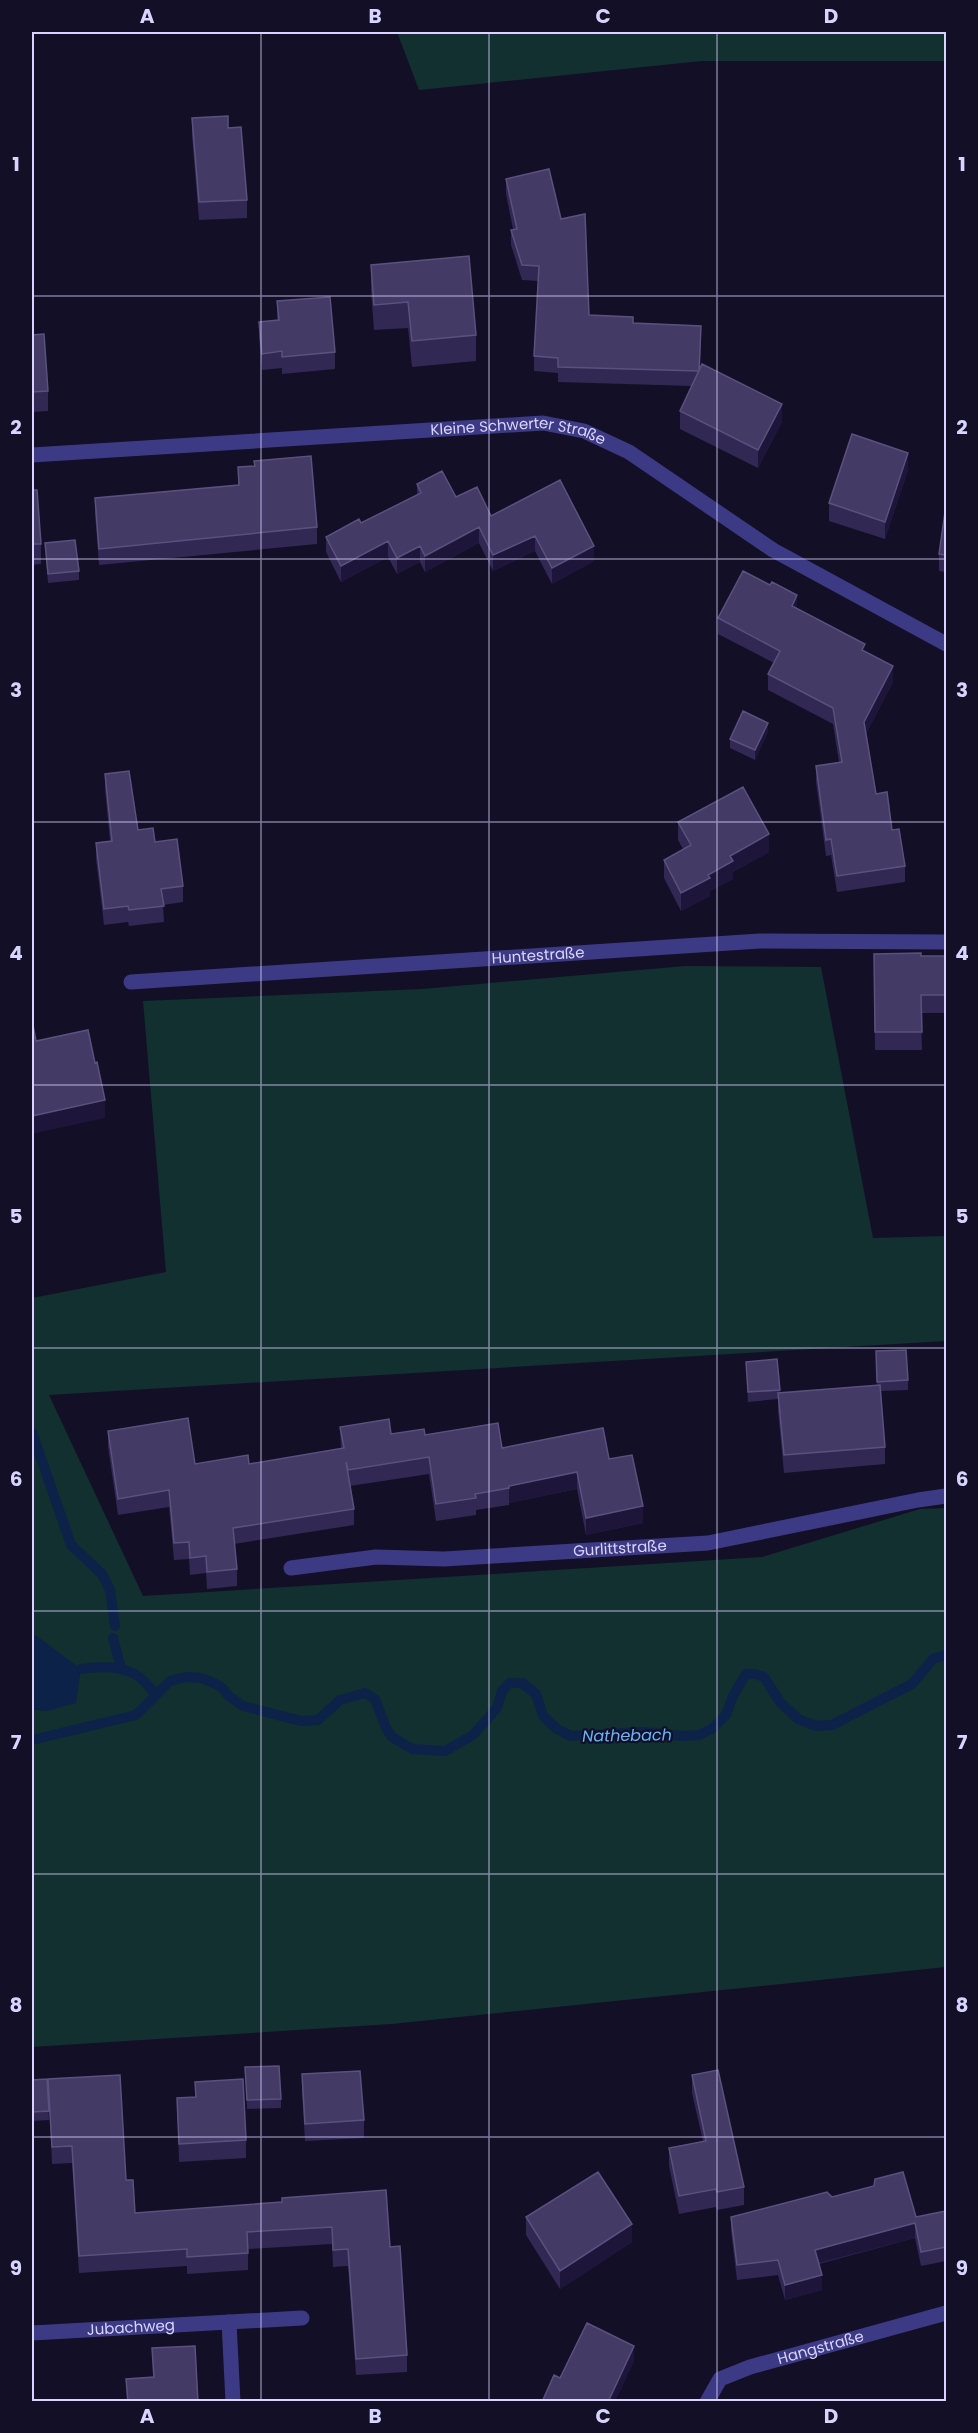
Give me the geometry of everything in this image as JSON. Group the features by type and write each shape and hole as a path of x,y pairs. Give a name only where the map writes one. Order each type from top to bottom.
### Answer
{"street":[{"name":"Kleine Schwerter Straße","path":"32,455 543,423 584,431 629,452 773,550 946,644"},
{"name":"Huntestraße","path":"131,982 760,941 946,942"},
{"name":"Gurlittstraße","path":"291,1568 376,1557 444,1559 708,1543 918,1500 946,1497"},
{"name":"Hangstraße","path":"707,2402 720,2379 750,2367 946,2313"},
{"name":"Jubachweg","path":"32,2333 302,2318"},
{"path":"229,2322 232,2402"}],"green space":[{"path":"397,32 946,32 946,61 702,61 419,90"},
{"path":"685,966 821,967 873,1238 946,1236 946,1341 49,1395 143,1596 762,1557 920,1509 946,1508 946,1967 392,2024 32,2047 32,1709 47,1711 38,1637 32,1635 32,1298 166,1272 143,1001 422,989"}],"water":[{"path":"32,1635 81,1669 76,1703 47,1711 32,1709"}],"building":[{"path":"228,116 228,128 241,127 247,200 199,202 192,118"},
{"path":"549,169 561,219 585,214 589,315 633,317 633,323 701,326 699,371 558,367 558,358 534,356 539,266 522,265 511,230 517,229 506,179"},
{"path":"469,256 476,335 412,341 408,302 374,305 371,265"},
{"path":"330,297 335,352 282,357 282,351 262,354 259,322 279,320 277,301"},
{"path":"44,334 48,391 32,392 32,335"},
{"path":"702,364 782,404 758,450 680,411"},
{"path":"852,434 908,453 885,522 829,503"},
{"path":"311,456 317,527 99,549 95,498 239,485 238,467 255,466 254,461"},
{"path":"442,471 456,497 477,487 491,516 560,480 594,546 552,568 535,536 493,555 479,527 425,556 420,546 397,558 388,541 341,566 326,537 359,519 361,523 421,493 417,484"},
{"path":"32,490 37,490 41,544 32,544"},
{"path":"946,505 946,555 939,554"},
{"path":"75,540 79,571 48,574 45,543"},
{"path":"743,571 770,585 772,582 797,595 792,606 865,644 862,650 893,666 864,722 876,794 887,792 892,830 899,829 905,866 837,876 831,839 826,840 816,766 842,762 833,708 768,674 780,651 718,618"},
{"path":"743,711 768,723 755,750 730,739"},
{"path":"129,771 138,830 153,828 155,842 177,839 183,886 161,889 164,906 129,910 128,906 104,909 96,843 112,841 105,774"},
{"path":"743,787 769,834 730,856 733,861 708,875 710,878 681,893 664,860 691,845 678,822"},
{"path":"921,953 921,956 946,956 946,995 921,995 922,1032 875,1032 874,954"},
{"path":"32,1020 36,1041 88,1030 105,1100 32,1116"},
{"path":"906,1350 908,1380 877,1382 876,1351"},
{"path":"777,1359 780,1390 748,1392 746,1362"},
{"path":"880,1385 885,1447 784,1455 778,1393"},
{"path":"188,1418 195,1464 248,1455 249,1464 344,1448 340,1427 389,1419 391,1434 424,1429 425,1435 498,1423 502,1448 603,1428 609,1459 632,1455 643,1506 586,1518 577,1472 475,1494 476,1498 436,1504 429,1457 348,1470 346,1462 354,1509 233,1528 237,1569 207,1572 206,1556 190,1558 189,1542 174,1543 169,1490 118,1499 108,1431"},
{"path":"279,2066 281,2099 247,2100 245,2067"},
{"path":"718,2070 744,2187 717,2192 716,2189 679,2196 669,2148 706,2141 692,2075"},
{"path":"360,2071 364,2120 305,2124 302,2074"},
{"path":"120,2075 126,2180 133,2180 135,2213 282,2202 282,2198 386,2190 390,2247 400,2246 407,2355 356,2359 348,2249 333,2250 332,2227 247,2232 248,2253 187,2257 187,2249 79,2256 72,2146 52,2147 48,2079"},
{"path":"47,2079 49,2111 32,2112 32,2080"},
{"path":"243,2079 246,2140 179,2144 177,2098 196,2097 195,2082"},
{"path":"598,2172 632,2224 560,2271 526,2217"},
{"path":"903,2172 916,2217 946,2211 946,2247 921,2252 915,2223 815,2250 822,2275 785,2285 778,2260 737,2265 731,2217 827,2192 832,2197 874,2186 875,2179"},
{"path":"587,2323 634,2346 608,2402 542,2402 554,2375 560,2378"},
{"path":"195,2346 198,2402 128,2402 126,2379 154,2377 152,2348"}],"waterway":[{"path":"32,1432 71,1545 102,1574 110,1590 115,1626"},
{"path":"113,1638 121,1668"},
{"name":"Nathebach","path":"32,1740 136,1715 170,1681 186,1677 202,1678 220,1686 243,1706 301,1721 318,1720 340,1700 365,1693 375,1699 386,1728 392,1737 412,1749 445,1751 473,1735 497,1708 502,1691 510,1683 522,1683 536,1694 543,1716 557,1729 571,1736 642,1732 683,1736 699,1735 712,1729 726,1715 733,1696 746,1674 764,1677 780,1702 798,1719 816,1726 832,1725 912,1684 933,1659 946,1655"},
{"path":"81,1669 97,1667 123,1669 138,1676 152,1691 157,1693"}]}
